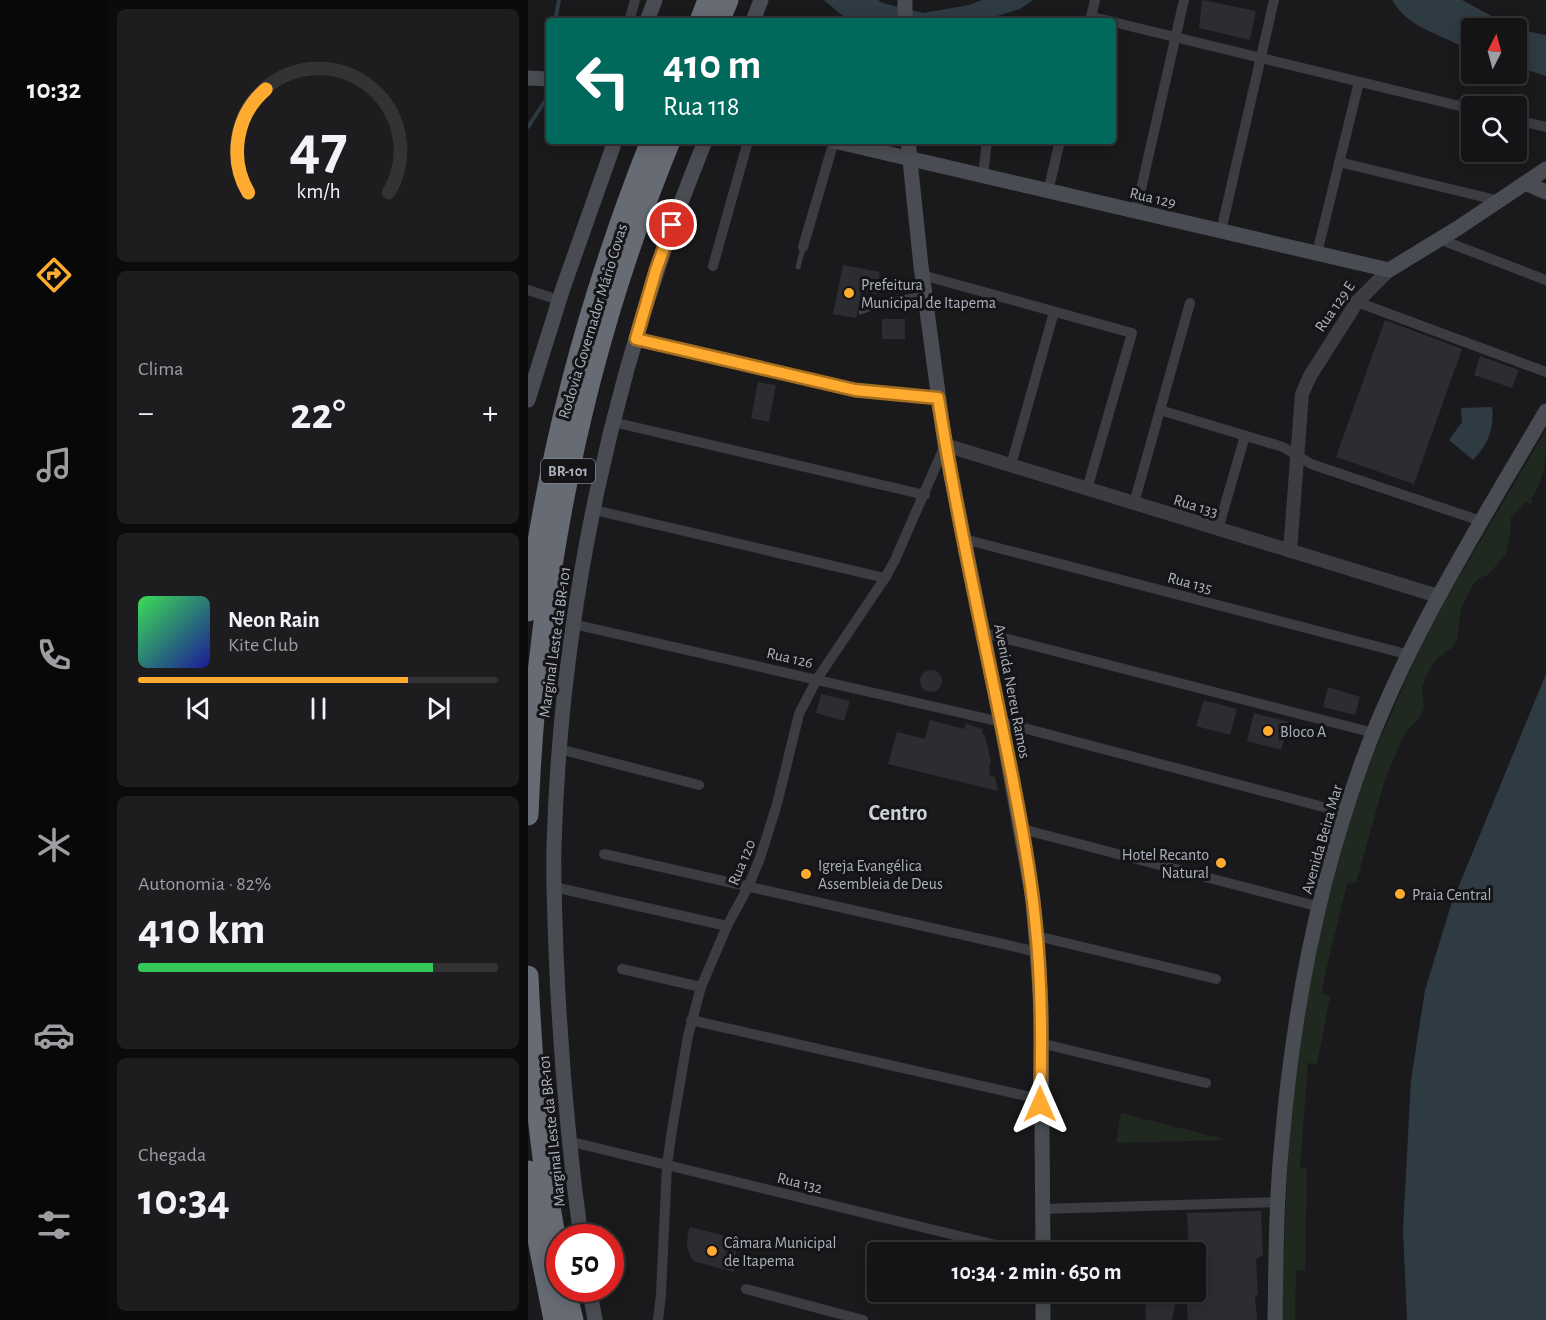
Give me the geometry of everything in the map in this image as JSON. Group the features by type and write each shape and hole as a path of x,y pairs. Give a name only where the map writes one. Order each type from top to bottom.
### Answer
{"highway":[{"path":"701,18 708,0"},
{"path":"720,18 728,0"},
{"name":"Rodovia Governador Mário Covas","path":"528,611 552,464 575,368 600,282 650,144"},
{"name":"Rodovia Governador Mário Covas","path":"528,815 532,740 545,617 572,455 595,358 610,308 632,240 669,144"},
{"path":"528,976 539,1120 553,1224"},
{"path":"528,1171 539,1245 554,1320"},
{"path":"568,1302 573,1320"}],"main road":[{"path":"648,18 655,0"},
{"path":"754,18 761,0"},
{"path":"905,0 905,18"},
{"path":"528,78 546,79"},
{"path":"528,400 559,300 614,144"},
{"name":"Marginal Leste da BR-101","path":"579,1224 568,1141 558,992 554,887 558,749 573,624 613,422 656,270 704,144"},
{"name":"Rua 129","path":"847,144 1389,270"},
{"name":"Avenida Nereu Ramos","path":"908,144 924,294 945,445 1022,829 1037,936 1041,1004 1043,1242"},
{"name":"Rua 129 E","path":"1389,270 1500,201 1546,169"},
{"path":"1525,183 1546,192"},
{"name":"Avenida Beira Mar","path":"1275,1320 1278,1202 1294,1030 1320,907 1346,813 1374,733 1438,596 1546,411"},
{"path":"592,1302 595,1320"},
{"path":"1043,1302 1043,1320"}],"street":[{"path":"631,18 635,0"},
{"path":"1090,18 1095,0"},
{"path":"1136,211 1184,0"},
{"path":"1221,231 1274,0"},
{"path":"1116,23 1461,106"},
{"path":"1317,253 1359,82"},
{"path":"1527,123 1546,127"},
{"path":"713,266 747,144"},
{"path":"803,247 833,144"},
{"path":"983,176 987,144"},
{"path":"1048,190 1059,144"},
{"path":"1339,162 1500,201"},
{"path":"1439,239 1546,280"},
{"name":"Rua 129 E","path":"1290,551 1300,402 1305,384 1357,302 1389,270"},
{"path":"922,275 1132,333 1087,489"},
{"path":"528,290 559,300"},
{"path":"1357,302 1546,372"},
{"path":"1134,503 1190,303"},
{"path":"1011,465 1054,312"},
{"path":"636,339 855,390 938,398"},
{"path":"1160,410 1284,447 1311,464 1480,521"},
{"path":"613,422 925,495"},
{"path":"1218,529 1245,436"},
{"name":"Rua 133","path":"945,445 1438,596"},
{"name":"Rua 120","path":"658,1320 668,1165 680,1076 691,1020 701,987 727,926 748,886 773,819 799,714 817,679 885,578 903,544 945,445"},
{"path":"594,510 885,578"},
{"name":"Rua 135","path":"964,539 1410,655"},
{"name":"Rua 126","path":"573,624 1001,722 1346,813"},
{"path":"984,633 1374,733"},
{"path":"558,749 699,784"},
{"path":"1022,829 1320,907"},
{"path":"604,854 1038,952"},
{"path":"554,887 727,926"},
{"path":"1037,936 1216,979"},
{"path":"622,969 701,987"},
{"path":"691,1020 1040,1099"},
{"path":"1040,1043 1206,1083"},
{"name":"Rua 132","path":"568,1141 984,1242"},
{"path":"1041,1209 1278,1202"},
{"path":"746,1289 863,1320"}],"lane":[{"path":"798,267 803,247"},
{"path":"861,312 893,300 924,294"}],"green space":[{"path":"1546,430 1544,467 1540,484 1531,499 1533,502 1530,504 1526,502 1511,518 1506,554 1488,575 1479,578 1472,586 1461,609 1457,640 1452,648 1437,658 1426,676 1422,688 1424,707 1421,715 1405,734 1386,776 1356,883 1347,884 1324,978 1322,994 1330,996 1317,1064 1308,1063 1300,1168 1307,1168 1305,1270 1296,1271 1295,1320 1281,1320 1289,1133 1300,1033 1323,921 1349,822 1366,771 1418,653 1447,597"},
{"path":"1121,1113 1228,1140 1116,1143"}],"shaded area":[{"path":"824,0 878,0 923,13 969,5 982,0 1033,0 1020,9 991,18 845,18"},
{"path":"1392,0 1462,0 1495,18 1461,18 1461,46 1417,25 1399,10"},
{"path":"1527,31 1546,35 1546,76 1527,70"},
{"path":"1492,407 1489,435 1483,448 1473,460 1449,440 1462,422 1461,408"},
{"path":"1546,674 1546,1320 1407,1320 1403,1229 1411,1080 1425,990 1451,905"}],"building":[{"path":"1202,0 1256,11 1250,40 1199,28"},
{"name":"Prefeitura Municipal de Itapema","path":"843,265 880,272 876,294 862,291 856,318 833,314"},
{"path":"882,319 905,319 905,339 882,339"},
{"path":"1385,320 1462,349 1414,484 1336,457"},
{"path":"1480,356 1519,370 1512,388 1474,375"},
{"path":"758,382 776,385 769,422 751,418"},
{"path":"927,670 935,670 942,677 942,685 935,692 927,692 920,685 920,677"},
{"path":"1328,687 1360,697 1355,715 1323,707"},
{"path":"821,694 850,701 844,721 816,713"},
{"path":"1204,700 1237,709 1230,735 1196,726"},
{"name":"Bloco A","path":"1254,713 1289,722 1281,750 1247,741"},
{"path":"930,720 964,729 966,724 983,729 982,733 985,735 991,762 990,776 995,777 998,791 888,764 897,732 925,739"},
{"path":"1261,1211 1263,1255 1256,1259 1257,1320 1188,1320 1187,1302 1206,1302 1206,1242 1188,1242 1187,1213"},
{"name":"Câmara Municipal de Itapema","path":"690,1227 737,1239 734,1272 692,1259 687,1248"},
{"path":"1145,1302 1176,1302 1172,1320 1146,1320"}],"waterway":[{"path":"556,18 559,0"},
{"path":"528,127 546,100"}],"place":[{"name":"Prefeitura Municipal de Itapema","path":"849,293"},
{"name":"Bloco A","path":"1268,731"},
{"name":"Hotel Recanto Natural","path":"1221,863"},
{"name":"Igreja Evangélica Assembleia de Deus","path":"806,874"},
{"name":"Praia Central","path":"1400,894"},
{"name":"Câmara Municipal de Itapema","path":"712,1251"}],"district":[{"name":"Centro","path":"898,812"}],"route":[{"path":"672,225 636,339 826,385 882,394 938,398 945,445 1022,829 1036,921 1041,1004 1040,1104"}]}
